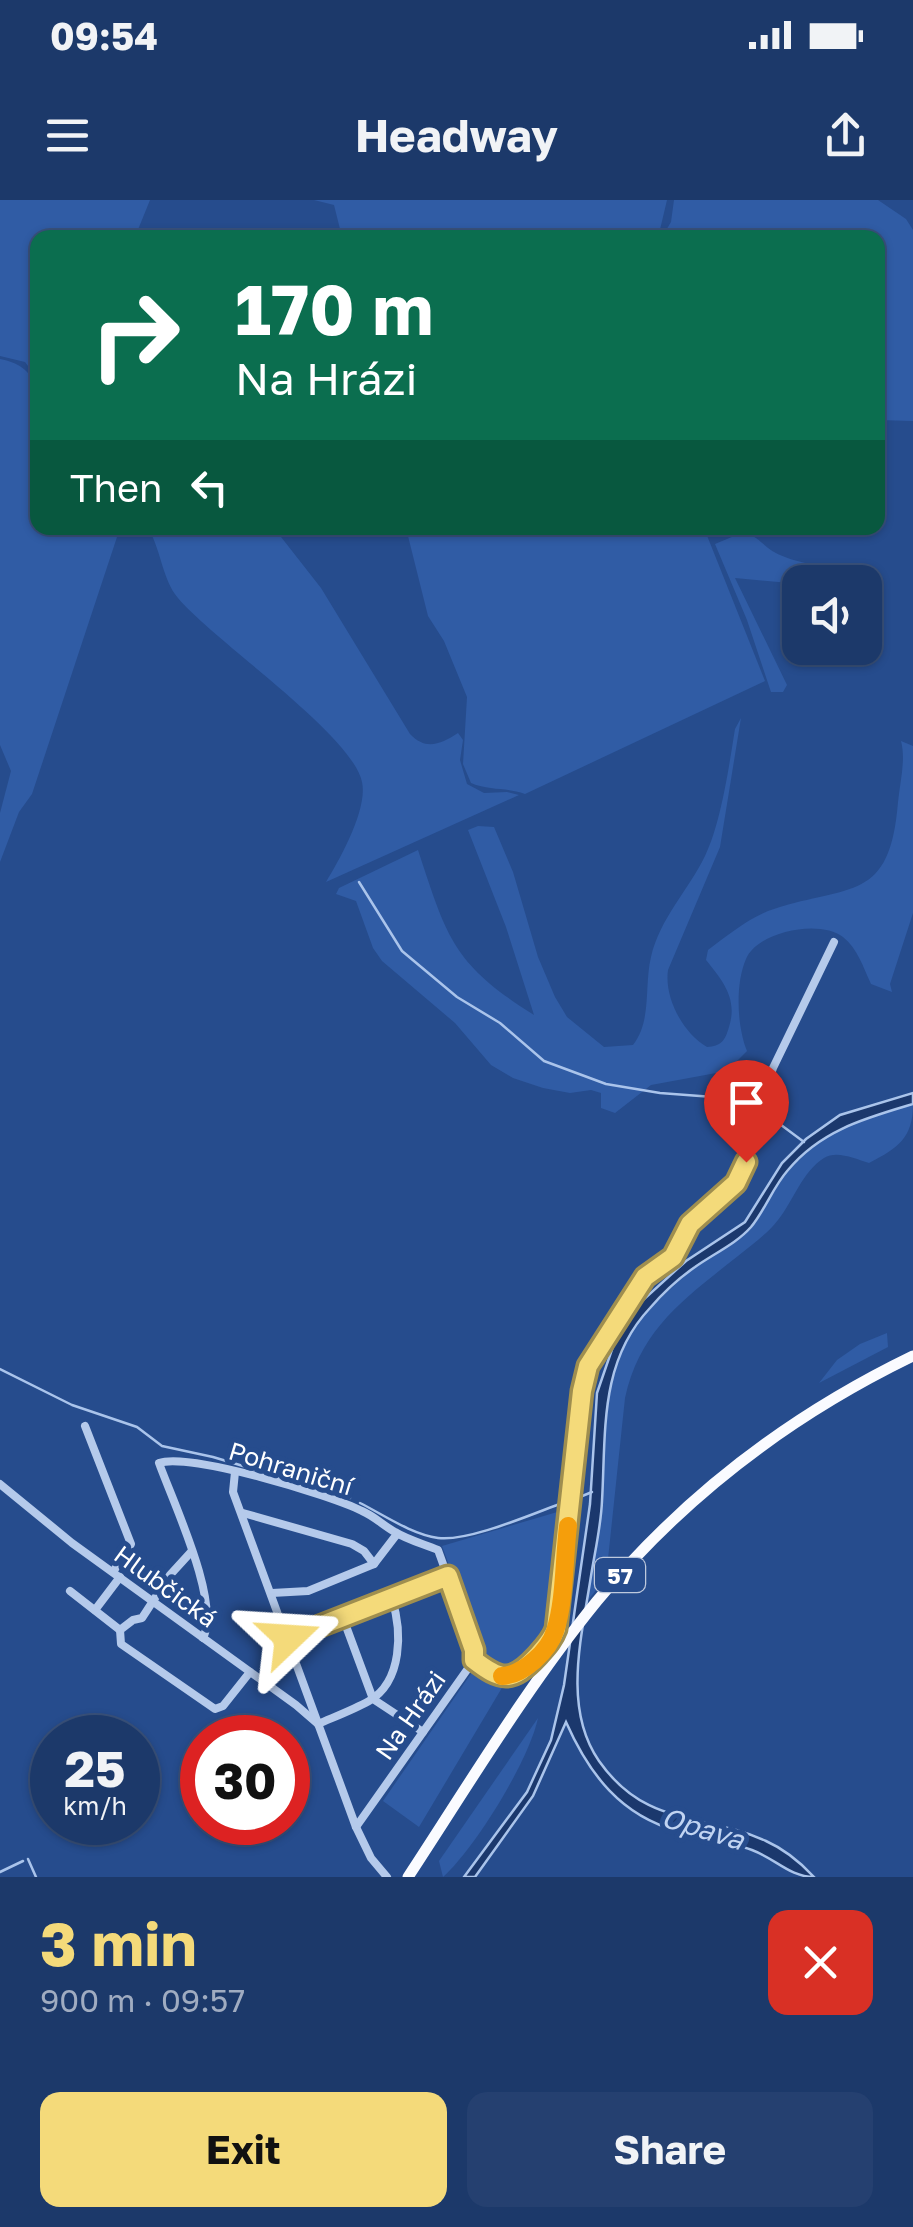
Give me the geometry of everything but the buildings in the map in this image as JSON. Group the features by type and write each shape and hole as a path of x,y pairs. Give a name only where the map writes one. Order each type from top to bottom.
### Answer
{"main road":[{"name":"57","path":"408,1877 533,1688 615,1580 666,1526 722,1476 824,1404 913,1356"}],"street":[{"path":"474,1660 495,1675 514,1675 525,1669 553,1637 588,1366 645,1277 673,1257 690,1224 736,1183 758,1131 772,1068 834,942"},
{"path":"86,1426 131,1544 95,1610"},
{"name":"Pohraniční","path":"191,1552 159,1462 209,1464 340,1502 364,1511 397,1534"},
{"path":"234,1472 234,1492 318,1724 373,1699 390,1674 400,1636 392,1599"},
{"name":"Hlubčická","path":"0,1484 318,1724 356,1827 370,1858 387,1877"},
{"path":"243,1513 352,1544 374,1564"},
{"path":"272,1593 308,1591 374,1564 397,1534"},
{"name":"Na Hrázi","path":"356,1827 474,1660 474,1650 438,1550 397,1534"},
{"path":"120,1630 141,1619 191,1552"},
{"path":"191,1552 206,1591 209,1612 203,1638"},
{"path":"289,1638 448,1576"},
{"path":"70,1591 120,1630 121,1644 215,1709 223,1706 250,1672"},
{"path":"343,1618 373,1699 423,1732"},
{"path":"296,1704 309,1696"}],"shaded area":[{"path":"0,200 150,200 138,230 30,230 30,369 25,362 0,356"},
{"path":"314,200 667,200 660,230 340,230 334,205"},
{"path":"674,200 878,200 906,219 913,230 913,421 885,420 885,230 666,230"},
{"path":"0,359 30,375 30,535 117,537 32,794 19,812 0,862 0,813 11,771 0,745"},
{"path":"151,535 279,535 321,588 410,734 422,743 434,744 458,733 463,740 460,760 467,784 484,793 519,795 326,882 352,834 361,806 362,782 353,762 309,714 178,598 168,582"},
{"path":"408,535 707,535 765,681 525,794 485,787 471,783 463,764 467,697 444,641 428,616"},
{"path":"737,535 752,536 784,557 816,565 782,565 782,582 735,578 787,685 783,692 771,692 747,620 715,544"},
{"path":"741,718 720,847 668,970 672,1003 690,1033 707,1047 716,1045 726,1036 731,1017 727,991 706,960 708,950 765,912 845,891 875,874 886,858 893,835 903,763 901,741 913,746 913,913 890,984 892,992 871,984 853,947 833,932 790,931 753,949 742,969 739,993 741,1030 747,1051 727,1071 651,1085 615,1113 601,1108 601,1093 570,1093 513,1078 491,1065 455,1023 382,961 373,948 356,901 336,894 339,888 418,850 456,946 486,980 534,1015 506,927 468,830 494,827 513,872 538,957 567,1017 604,1047 633,1045 643,1025 655,943 711,843 735,729"},
{"path":"913,1104 907,1134 896,1147 869,1163 835,1155 816,1164 769,1230 683,1301 653,1334 632,1374 625,1398 606,1578 588,1600 602,1505 607,1395 628,1334 692,1269 750,1228 788,1170 812,1148 844,1125"},
{"path":"887,1333 888,1347 819,1383 837,1360 860,1344"},
{"path":"564,1510 554,1626 519,1667 485,1663 442,1546"},
{"path":"475,1668 506,1681 419,1827 383,1801"},
{"path":"538,1718 524,1757 499,1803 443,1877 439,1861"}],"water":[{"name":"Opava","path":"913,1093 913,1104 861,1120 830,1135 801,1156 745,1233 689,1271 660,1297 633,1329 613,1375 608,1399 600,1520 578,1671 581,1718 588,1740 599,1761 636,1798 676,1815 766,1841 814,1877 790,1871 752,1850 678,1831 640,1815 597,1775 566,1722 533,1796 475,1877 464,1877 527,1792 551,1740 564,1685 590,1504 597,1393 619,1329 643,1300 686,1261 745,1222 782,1163 806,1139 840,1115"}],"waterway":[{"path":"359,882 402,951 457,997 500,1023 544,1061 606,1084 713,1097 757,1110"},
{"path":"765,1113 804,1142"},
{"path":"0,1369 72,1405 137,1427 162,1446 350,1498"},
{"path":"575,1499 592,1492"},
{"path":"360,1503 418,1533 451,1538 502,1526 565,1502"},
{"path":"28,1859 36,1877"},
{"path":"0,1872 23,1861"}],"slow traffic":[{"path":"502,1676 525,1669 555,1633 568,1526"}],"route":[{"path":"289,1638 448,1576 474,1660 500,1676 525,1669 556,1629 588,1366 645,1277 673,1257 690,1224 736,1183 746,1162"}]}
